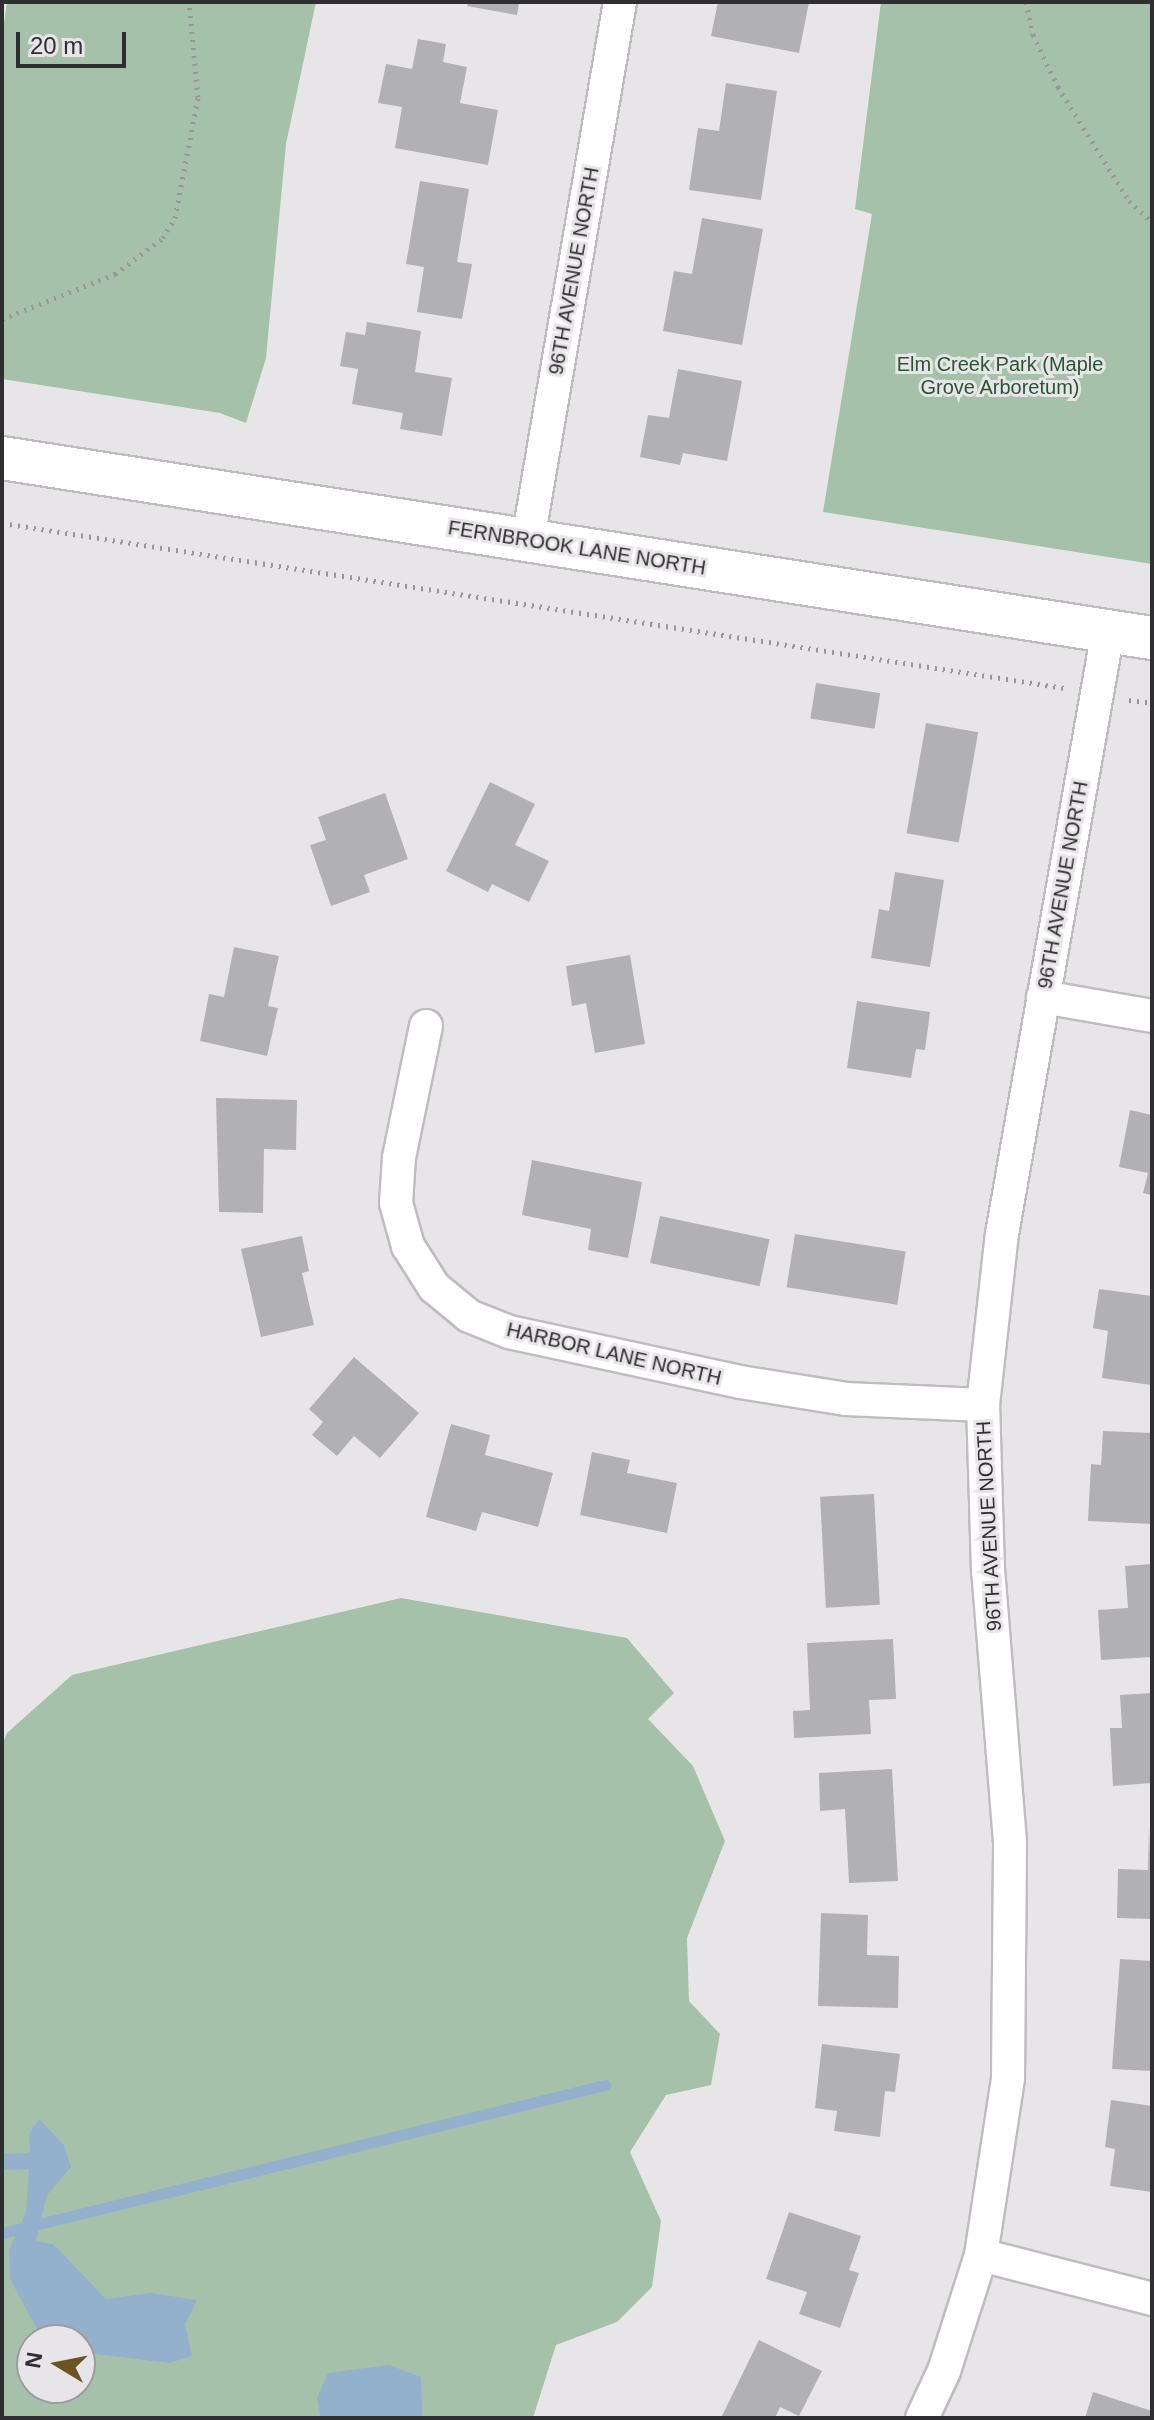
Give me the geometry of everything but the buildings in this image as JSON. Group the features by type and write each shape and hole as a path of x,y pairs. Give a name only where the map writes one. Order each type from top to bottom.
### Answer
{"street":[{"name":"96TH AVENUE NORTH","path":"528,540 620,2"},
{"name":"FERNBROOK LANE NORTH","path":"2,458 1152,638"},
{"name":"96TH AVENUE NORTH","path":"922,2418 944,2371 981,2255 997,2175 1011,2000 1010,1842 988,1571 983,1405 1002,1234 1108,631"},
{"path":"1043,997 1152,1016"},
{"name":"HARBOR LANE NORTH","path":"426,1026 399,1158 396,1203 408,1246 427,1277 469,1316 509,1332 740,1382 846,1399 983,1405"},
{"path":"981,2255 1152,2299"}],"path":[{"path":"2,319 115,274 163,238 175,218 198,97 189,2"},
{"path":"1026,2 1033,35 1058,87 1129,201 1152,222"},
{"path":"2,523 1152,703"}],"green space":[{"path":"7,2 316,2 286,144 266,358 246,423 220,413 2,379 2,37"},
{"name":"Elm Creek Park (Maple Grove Arboretum)","path":"881,2 1152,2 1152,564 823,512 872,214 855,209"},
{"path":"401,1598 627,1638 674,1693 648,1719 693,1766 725,1841 687,1938 689,2001 720,2034 711,2085 666,2095 630,2152 661,2221 652,2287 617,2322 556,2345 533,2418 2,2418 2,1745 7,1733 72,1675"}],"water":[{"path":"39,2119 64,2145 71,2167 47,2195 36,2241 53,2244 106,2299 151,2293 197,2300 185,2324 192,2356 169,2363 96,2354 96,2324 34,2324 10,2279 9,2250 26,2212 29,2169 2,2170 2,2154 30,2153 29,2134"},
{"path":"389,2365 421,2377 422,2418 321,2418 317,2398 328,2373"}],"waterway":[{"path":"2,2233 605,2085"}]}
